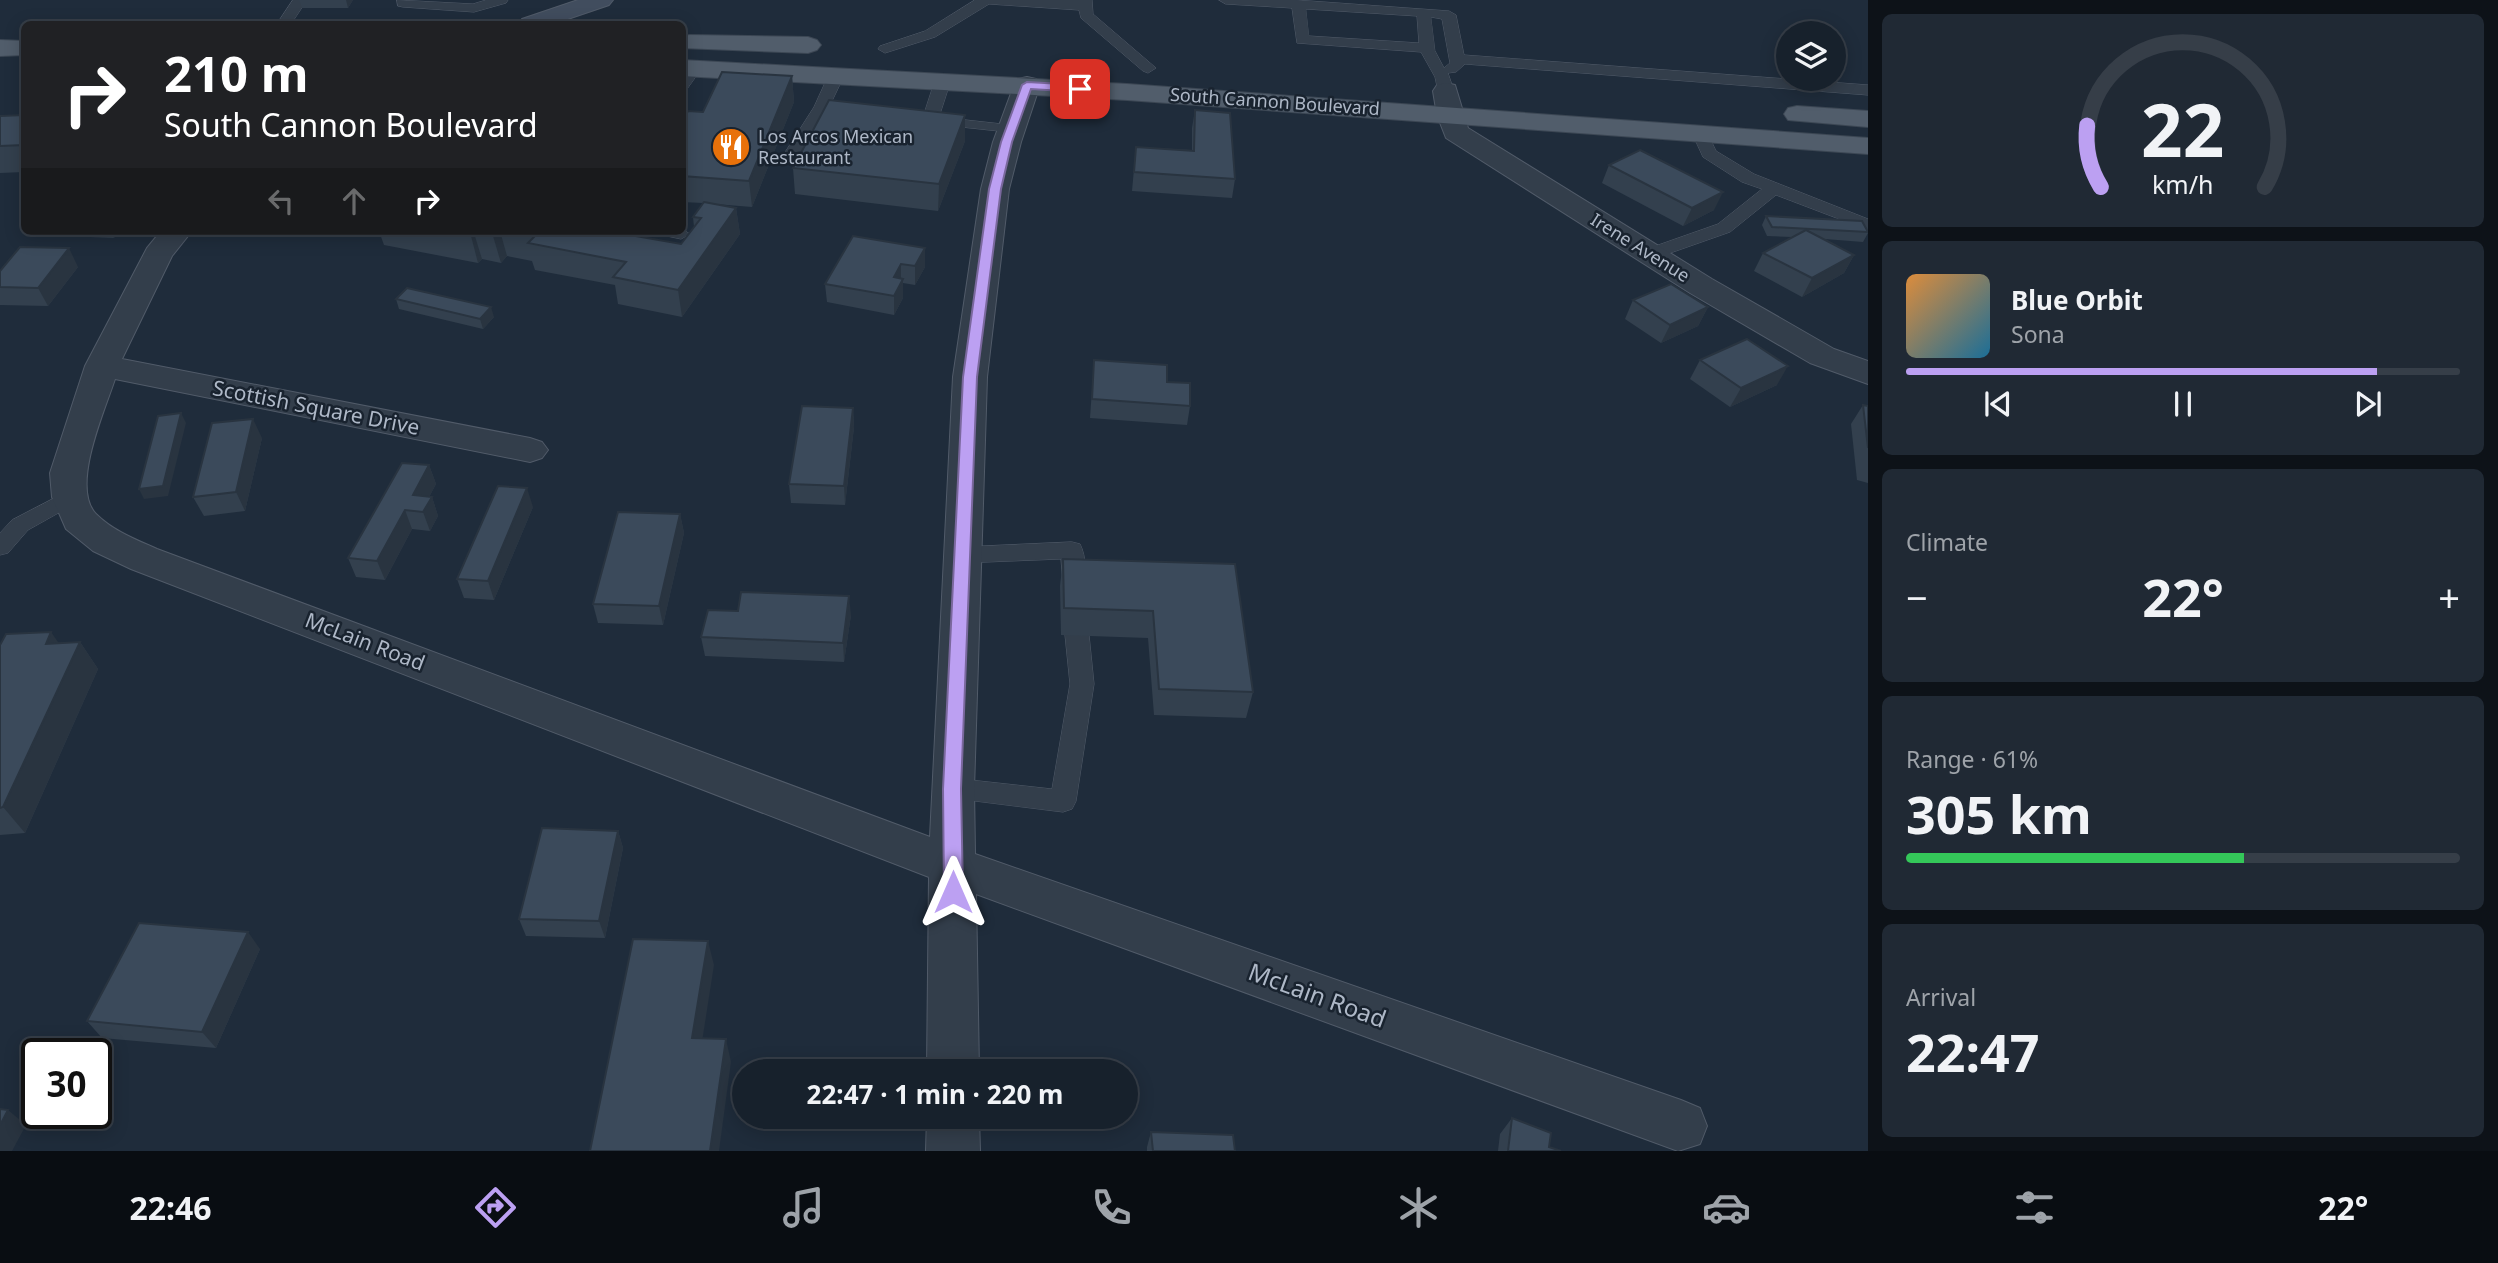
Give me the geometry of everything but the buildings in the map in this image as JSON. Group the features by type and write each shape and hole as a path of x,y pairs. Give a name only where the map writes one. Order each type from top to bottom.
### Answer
{"main road":[{"path":"686,42 828,47"},
{"path":"0,48 21,48"},
{"path":"876,49 951,54"},
{"name":"South Cannon Boulevard","path":"1108,65 1175,70"},
{"name":"South Cannon Boulevard","path":"686,74 837,74 1027,85 1542,97"},
{"name":"South Cannon Boulevard","path":"1256,76 1447,93 1700,134 1868,146"},
{"path":"1773,112 1868,119"}],"street":[{"path":"540,21 601,0"},
{"path":"953,1059 952,789 970,377 995,189 1027,85"},
{"name":"Irene Avenue","path":"1447,93 1456,132 1650,254 1822,356 1868,373"},
{"path":"70,497 68,473 102,366 158,254 174,235"},
{"name":"Scottish Square Drive","path":"102,366 530,450"},
{"name":"McLain Road","path":"70,497 79,520 106,541 144,559 953,866 1681,1126"},
{"path":"953,1129 953,1151"}],"lane":[{"path":"404,0 403,3 474,8 500,0"},
{"path":"876,49 930,34 988,0 1085,3 1086,15 1148,68"},
{"path":"1226,0 1449,15 1458,64 1447,93"},
{"path":"1299,5 1303,40 1427,48"},
{"path":"472,21 474,8"},
{"path":"1424,12 1427,48 1447,93"},
{"path":"1458,59 1868,90"},
{"path":"790,157 821,107 837,74"},
{"path":"943,80 923,119 1011,130"},
{"path":"821,107 876,114"},
{"path":"1700,134 1709,154 1748,178 1868,225"},
{"path":"1650,254 1724,228 1774,188"},
{"path":"0,547 20,525 70,497"},
{"path":"962,555 1072,550 1074,586"},
{"path":"952,789 1063,801 1082,684 1077,635"}],"place":[{"name":"Los Arcos Mexican Restaurant","path":"731,147"}],"route":[{"path":"953,892 952,789 970,377 995,189 1007,142 1027,85 1080,89"}]}
